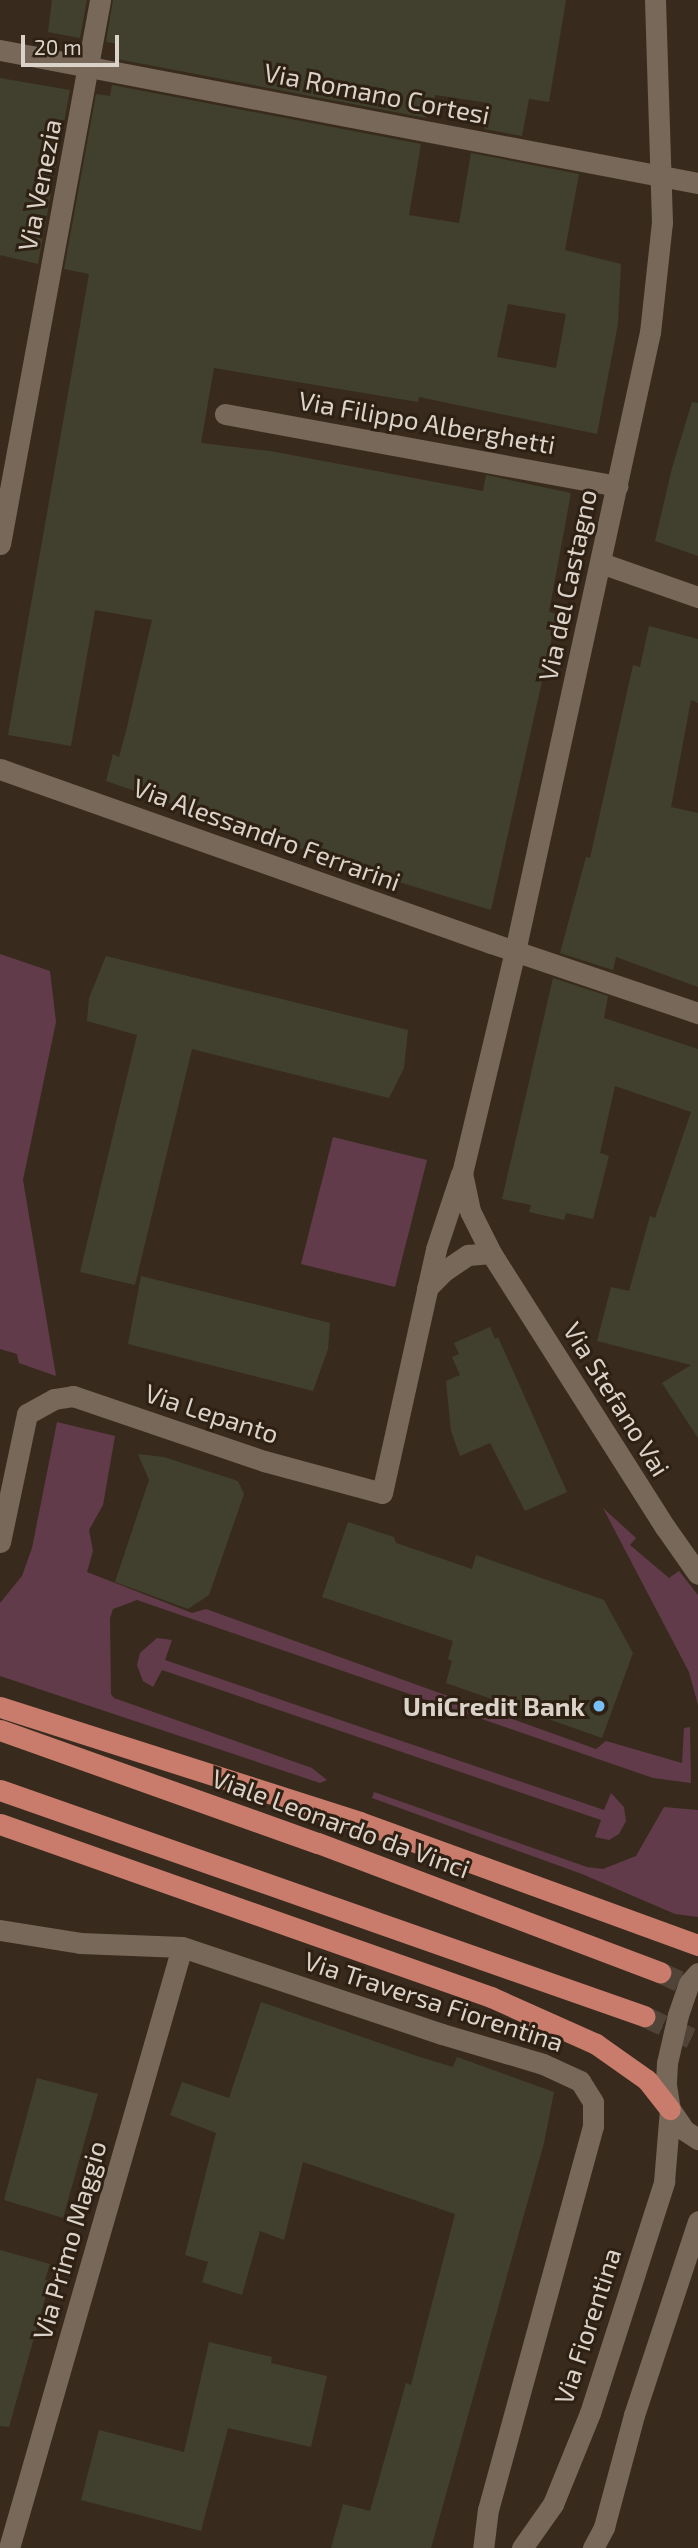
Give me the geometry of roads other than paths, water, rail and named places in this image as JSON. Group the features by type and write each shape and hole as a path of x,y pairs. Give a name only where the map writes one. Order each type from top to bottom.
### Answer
{"highway":[{"path":"0,1707 360,1822 698,1945"},
{"name":"Viale Leonardo da Vinci","path":"0,1730 318,1843 660,1972"},
{"path":"0,1790 644,2016"},
{"path":"0,1824 491,1997 596,2044 647,2080 670,2109"}],"street":[{"name":"Via Venezia","path":"0,544 100,0"},
{"name":"Via del Castagno","path":"383,1493 436,1249 461,1174 515,951 650,332 662,222 655,0"},
{"name":"Via Romano Cortesi","path":"0,50 698,183"},
{"name":"Via Filippo Alberghetti","path":"225,414 617,486"},
{"path":"601,564 698,597"},
{"name":"Via Alessandro Ferrarini","path":"0,769 698,1013"},
{"name":"Via del Castagno","path":"461,1174 470,1211 491,1253"},
{"path":"427,1287 444,1271 468,1255 491,1253"},
{"name":"Via Stefano Vai","path":"491,1253 665,1527 698,1574"},
{"name":"Via Lepanto","path":"0,1542 27,1414 54,1399 73,1396 264,1461 383,1493"},
{"name":"Via Traversa Fiorentina","path":"0,1930 80,1943 182,1947 442,2034 544,2064 580,2081 593,2102 593,2126 488,2509 483,2548"},
{"name":"Via Primo Maggio","path":"9,2548 182,1947"},
{"name":"Via Fiorentina","path":"522,2548 553,2504 590,2413 664,2182 670,2109 667,2063 678,2015 689,1983 698,1973"},
{"path":"670,2109 684,2130 698,2139"},
{"path":"593,2548 604,2526 634,2415 698,2221"}],"tunnel":[{"path":"660,1972 698,1990"},
{"path":"644,2016 698,2041"}],"place":[{"name":"UniCredit Bank","path":"599,1706"}]}
